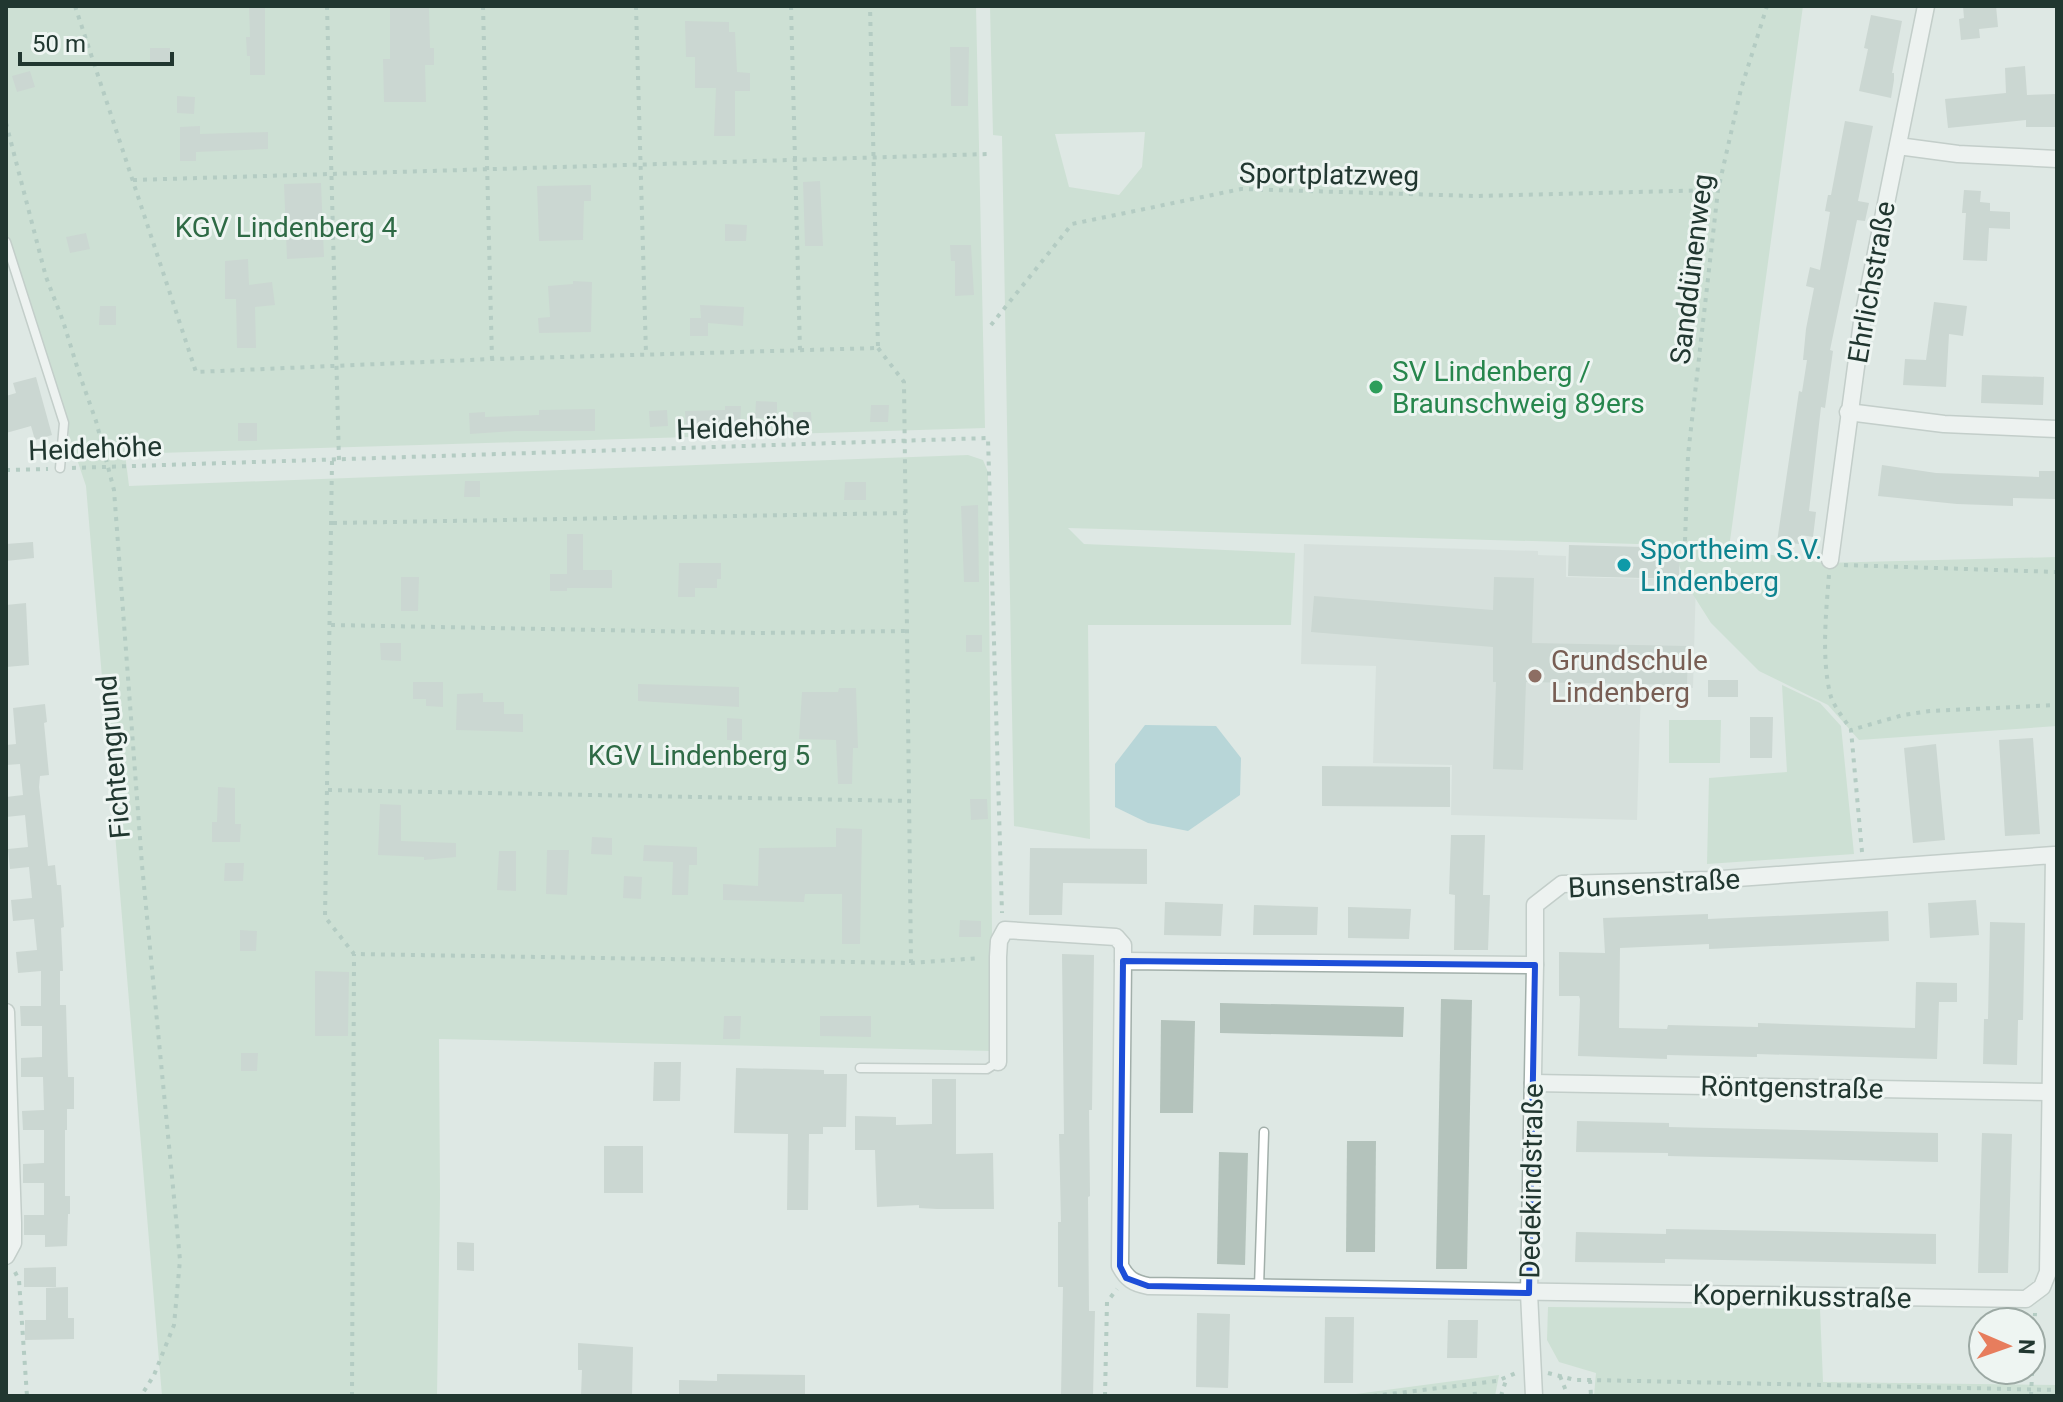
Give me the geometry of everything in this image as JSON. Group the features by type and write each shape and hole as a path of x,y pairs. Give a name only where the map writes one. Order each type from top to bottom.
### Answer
{"street":[{"name":"Ehrlichstraße","path":"1830,560 1848,412 1873,263 1926,6"},
{"path":"1898,146 1958,154 2057,159"},
{"path":"1848,412 1944,424 2057,429"},
{"path":"2035,1294 2042,1287 2048,1272 2053,1233 2050,1092 2056,855"},
{"name":"Bunsenstraße","path":"1535,965 1535,905 1562,884 1864,871 2056,855"},
{"path":"998,1062 998,957 999,941 1005,930 1116,937 1123,945 1118,1252 1126,1278"},
{"path":"1123,961 1535,965"},
{"name":"Dedekindstraße","path":"1534,1396 1529,1293 1535,965"},
{"path":"6,1012 13,1223 13,1243 6,1256"},
{"name":"Röntgenstraße","path":"1533,1083 2050,1092"},
{"name":"Kopernikusstraße","path":"1126,1278 1148,1286 1529,1293 2010,1299 2026,1299 2035,1294"}],"lane":[{"path":"6,242 64,423 60,468"},
{"path":"860,1068 987,1069 998,1062"},
{"path":"1259,1288 1264,1132"}],"path":[{"path":"75,6 196,372 492,359 878,348"},
{"path":"327,6 334,173 339,461"},
{"path":"483,6 492,359"},
{"path":"636,6 646,354"},
{"path":"791,6 800,350"},
{"path":"870,6 878,348 904,382 911,963"},
{"name":"Sanddünenweg","path":"1685,541 1688,455 1718,190 1741,89 1767,6"},
{"name":"Fichtengrund","path":"6,123 46,277 96,421 114,490 142,865 180,1260 174,1325 154,1375 141,1396"},
{"path":"133,180 988,154"},
{"name":"Sportplatzweg","path":"991,325 1072,224 1241,189 1474,196 1718,190"},
{"name":"Heidehöhe","path":"6,470 988,438 1002,921 1005,930"},
{"path":"332,461 325,917 354,954 352,1396"},
{"path":"332,523 906,513"},
{"path":"1864,871 1851,730 1832,700 1827,674 1826,614 1830,560 1848,566 2057,572"},
{"path":"331,625 759,633 908,631"},
{"path":"1851,730 1903,715 1930,711 2057,705"},
{"path":"327,790 909,801"},
{"path":"354,954 911,963 998,957"},
{"path":"6,1256 19,1280 27,1396"},
{"path":"1105,1396 1107,1302 1126,1278"},
{"path":"2031,1396 2035,1294"},
{"path":"1373,1396 1507,1377 1515,1373 1590,1380 2057,1390"},
{"path":"1559,1376 1568,1396"},
{"path":"1501,1396 1507,1377"},
{"path":"1590,1380 1591,1396"},
{"path":"1474,1382 1475,1396"}],"highlighted area":[{"path":"1123,961 1535,965 1529,1293 1148,1286 1126,1278 1120,1266"}],"shaded area":[{"name":"Grundschule Lindenberg","path":"1304,544 1538,551 1538,555 1566,556 1566,577 1696,580 1693,688 1641,687 1637,820 1451,815 1452,765 1373,763 1376,666 1301,664"}],"green space":[{"path":"6,6 976,6 985,428 125,454 129,486 968,455 983,460 988,472 993,1051 439,1039 437,1396 162,1396 86,486 6,249"},
{"path":"990,6 1803,6 1729,548 1823,563 2057,557 2057,726 1859,740 1828,705 1759,671 1711,623 1685,582 1672,545 1068,528 1084,544 1295,553 1291,625 1088,625 1090,839 1014,826 1002,136 993,135","holes":["1145,132 1142,167 1119,195 1069,187 1055,134"]},
{"path":"1782,685 1820,703 1841,726 1854,854 1707,864 1709,778 1787,772"},
{"path":"1669,720 1721,720 1720,763 1669,763"},
{"path":"1548,1307 1820,1309 1823,1382 2057,1385 2057,1396 1594,1396 1596,1373 1559,1362 1547,1340"},
{"path":"1499,1375 1495,1396 1341,1396"}],"water":[{"path":"1145,725 1216,726 1241,758 1240,795 1188,831 1148,823 1115,807 1115,764"}],"building":[{"path":"249,6 265,6 265,75 250,75 246,37 250,37"},
{"path":"1963,6 1996,6 1998,27 1979,29 1980,38 1961,40 1959,19 1964,18"},
{"path":"429,7 430,48 434,48 434,65 425,65 426,102 384,102 383,59 390,59 390,8"},
{"path":"1871,15 1902,21 1892,73 1891,98 1859,91"},
{"path":"685,21 729,22 729,32 735,32 737,72 750,73 750,91 735,91 735,136 714,136 716,88 695,88 695,57 686,57"},
{"path":"950,47 969,47 968,106 951,106"},
{"path":"150,48 170,48 170,64 150,64"},
{"path":"2025,66 2027,95 2057,94 2057,127 2026,127 2026,120 1948,128 1945,99 2006,93 2005,68"},
{"path":"30,71 35,87 17,92 12,76"},
{"path":"177,96 195,97 194,114 177,113"},
{"path":"1845,121 1873,126 1858,201 1869,203 1865,221 1857,220 1830,350 1833,351 1825,408 1821,407 1809,511 1816,512 1813,537 1801,535 1800,544 1777,542 1799,391 1802,392 1807,360 1803,360 1814,288 1806,286 1810,267 1820,270 1830,212 1825,211"},
{"path":"200,126 200,134 268,132 268,149 196,152 196,161 180,161 180,127"},
{"path":"820,181 823,246 805,246 803,182"},
{"path":"321,183 324,257 287,259 284,184"},
{"path":"591,185 591,201 584,201 583,240 539,241 537,186"},
{"path":"1964,190 1981,191 1980,202 1990,203 1990,211 2010,212 2010,229 1989,228 1987,261 1963,260"},
{"path":"725,224 747,225 746,241 725,241"},
{"path":"86,233 90,249 70,253 66,237"},
{"path":"950,245 971,245 974,295 955,296 955,261 951,261"},
{"path":"248,259 249,285 272,282 275,305 255,307 256,348 237,348 236,299 225,299 225,261"},
{"path":"573,281 592,282 591,332 539,333 538,318 550,317 548,286 573,284"},
{"path":"1934,302 1967,306 1963,336 1949,334 1946,387 1903,385 1905,359 1926,360"},
{"path":"700,305 744,307 743,326 708,323 708,336 690,336 690,318 701,318"},
{"path":"100,306 116,306 116,325 99,325"},
{"path":"1982,375 2044,377 2043,405 1981,403"},
{"path":"36,377 52,435 35,440 31,426 6,433 6,396 16,393 13,383"},
{"path":"756,401 777,402 777,418 755,418"},
{"path":"871,405 889,405 888,422 870,422"},
{"path":"725,406 741,406 740,428 686,427 685,411 725,410"},
{"path":"595,409 595,431 470,434 469,413 485,412 485,417 539,415 539,410"},
{"path":"667,410 668,426 650,427 649,411"},
{"path":"793,412 811,412 812,429 794,429"},
{"path":"238,423 257,423 257,441 238,441"},
{"path":"1882,465 1936,473 2039,477 2039,471 2057,471 2057,499 2013,498 2013,506 1878,496"},
{"path":"465,481 480,481 480,497 464,497"},
{"path":"845,482 866,482 866,500 844,500"},
{"path":"978,505 979,582 964,582 961,506"},
{"path":"567,534 583,534 583,570 612,570 612,588 550,591 550,574 567,574"},
{"path":"33,542 34,558 6,561 6,544"},
{"name":"Sportheim S.V. Lindenberg","path":"1569,545 1680,548 1679,579 1568,576"},
{"path":"679,563 721,563 721,579 717,579 717,588 695,588 695,597 678,597"},
{"path":"401,577 419,577 418,611 401,611"},
{"path":"1494,577 1534,578 1532,643 1688,646 1687,685 1526,682 1523,770 1493,769 1496,682 1493,682 1493,647 1311,632 1314,596 1493,610"},
{"path":"26,603 29,665 6,667 6,605"},
{"path":"966,635 982,635 982,652 966,652"},
{"path":"380,643 401,643 401,661 381,660"},
{"path":"1708,680 1738,680 1738,697 1708,697"},
{"path":"413,682 443,682 443,707 426,706 426,699 413,699"},
{"path":"638,684 739,687 739,707 638,701"},
{"path":"839,688 856,688 858,748 853,748 852,784 838,784 836,740 799,739 802,692 838,692"},
{"path":"483,693 483,702 504,702 504,714 523,714 523,732 456,730 457,694"},
{"path":"45,704 49,775 40,776 39,787 48,866 55,865 57,885 61,885 64,927 61,928 63,971 60,971 60,1005 66,1005 68,1077 74,1077 74,1109 67,1109 65,1130 65,1196 70,1196 67,1246 45,1247 45,1235 24,1235 24,1215 44,1215 44,1183 23,1183 23,1164 44,1163 44,1130 23,1130 22,1111 44,1110 43,1077 21,1077 21,1058 42,1057 42,1026 21,1026 20,1006 41,1006 41,971 18,973 16,952 37,950 34,919 13,921 11,900 32,898 29,867 10,869 8,849 28,847 25,815 6,817 6,797 23,795 20,764 6,765 6,745 16,744 13,708"},
{"path":"1750,717 1773,717 1772,758 1750,758"},
{"path":"727,718 742,719 742,740 727,740"},
{"path":"2033,738 2040,834 2005,836 1999,740"},
{"path":"1936,744 1945,840 1913,843 1904,748"},
{"path":"1322,766 1450,767 1450,807 1322,806"},
{"path":"218,787 235,788 235,824 241,824 240,842 212,842 212,822 217,822"},
{"path":"970,799 987,799 988,819 971,820"},
{"path":"380,804 401,805 401,841 456,843 456,857 424,860 424,857 378,855"},
{"path":"836,828 862,829 860,944 842,944 842,894 805,894 804,902 723,900 723,884 758,886 759,848 836,847"},
{"path":"1451,835 1485,835 1483,895 1490,895 1488,950 1454,950 1455,895 1449,894"},
{"path":"592,837 612,838 612,855 591,854"},
{"path":"644,845 697,847 697,865 689,865 688,895 672,895 673,862 643,861"},
{"path":"1030,848 1147,849 1147,884 1063,883 1062,915 1029,915"},
{"path":"547,850 569,850 567,895 546,894"},
{"path":"499,851 516,851 516,891 497,890"},
{"path":"225,863 244,863 243,881 224,881"},
{"path":"624,876 642,877 641,899 623,898"},
{"path":"1976,900 1979,935 1930,938 1928,903"},
{"path":"1165,902 1223,904 1221,936 1164,935"},
{"path":"1254,905 1318,907 1317,935 1253,935"},
{"path":"1348,907 1411,909 1409,939 1348,938"},
{"path":"1888,911 1889,941 1709,949 1709,944 1620,948 1619,1028 1667,1029 1668,1025 1758,1027 1758,1023 1915,1028 1916,982 1957,983 1957,1002 1939,1002 1937,1059 1757,1054 1757,1057 1667,1055 1667,1059 1578,1056 1580,999 1579,996 1559,996 1559,952 1605,953 1603,918 1708,914 1708,919"},
{"path":"960,920 981,921 981,937 959,937"},
{"path":"1990,922 2025,923 2023,1020 2018,1020 2017,1065 1983,1064 1984,1019 1988,1019"},
{"path":"240,930 257,931 256,951 240,951"},
{"path":"1062,954 1094,955 1088,1197 1089,1311 1095,1311 1093,1396 1061,1396 1063,1287 1058,1287 1058,1222 1061,1222 1059,1134 1064,1134"},
{"path":"315,971 349,972 348,1036 315,1036"},
{"path":"1441,999 1472,1000 1467,1269 1436,1269"},
{"path":"1220,1003 1404,1007 1403,1037 1220,1033"},
{"path":"724,1016 741,1016 740,1039 723,1039"},
{"path":"820,1016 871,1016 871,1037 820,1036"},
{"path":"1161,1020 1195,1021 1193,1113 1160,1113"},
{"path":"241,1053 258,1053 257,1071 241,1071"},
{"path":"654,1062 681,1062 680,1101 653,1101"},
{"path":"736,1068 824,1070 824,1074 847,1074 846,1127 823,1127 823,1134 809,1134 808,1210 787,1210 788,1134 734,1133"},
{"path":"932,1079 956,1079 956,1154 993,1153 994,1209 937,1209 919,1208 919,1205 877,1207 875,1150 855,1150 855,1116 896,1117 896,1125 932,1124"},
{"path":"1577,1121 1669,1123 1669,1127 1938,1133 1938,1162 1576,1152"},
{"path":"1982,1133 2012,1134 2008,1273 1978,1273"},
{"path":"1347,1141 1376,1141 1375,1252 1346,1252"},
{"path":"604,1146 643,1146 643,1193 604,1193"},
{"path":"1219,1152 1248,1153 1245,1265 1217,1264"},
{"path":"1666,1229 1936,1234 1936,1264 1665,1259 1665,1263 1575,1262 1576,1232 1666,1234"},
{"path":"457,1242 474,1243 474,1271 457,1270"},
{"path":"56,1267 56,1287 24,1287 24,1268"},
{"path":"68,1287 68,1318 74,1318 74,1339 25,1340 25,1320 46,1320 46,1288"},
{"path":"1197,1313 1230,1314 1228,1388 1196,1387"},
{"path":"1325,1317 1354,1317 1353,1383 1324,1383"},
{"path":"1448,1320 1478,1320 1477,1358 1447,1358"},
{"path":"578,1343 633,1347 632,1396 581,1396 582,1370 578,1370"},
{"path":"717,1374 805,1375 805,1396 679,1396 679,1380 717,1381"}],"place":[{"name":"SV Lindenberg / Braunschweig 89ers","path":"1376,387"},
{"name":"Sportheim S.V. Lindenberg","path":"1624,565"},
{"name":"Grundschule Lindenberg","path":"1535,676"}],"park label":[{"name":"KGV Lindenberg 4","path":"286,227"},
{"name":"KGV Lindenberg 5","path":"699,755"}]}
